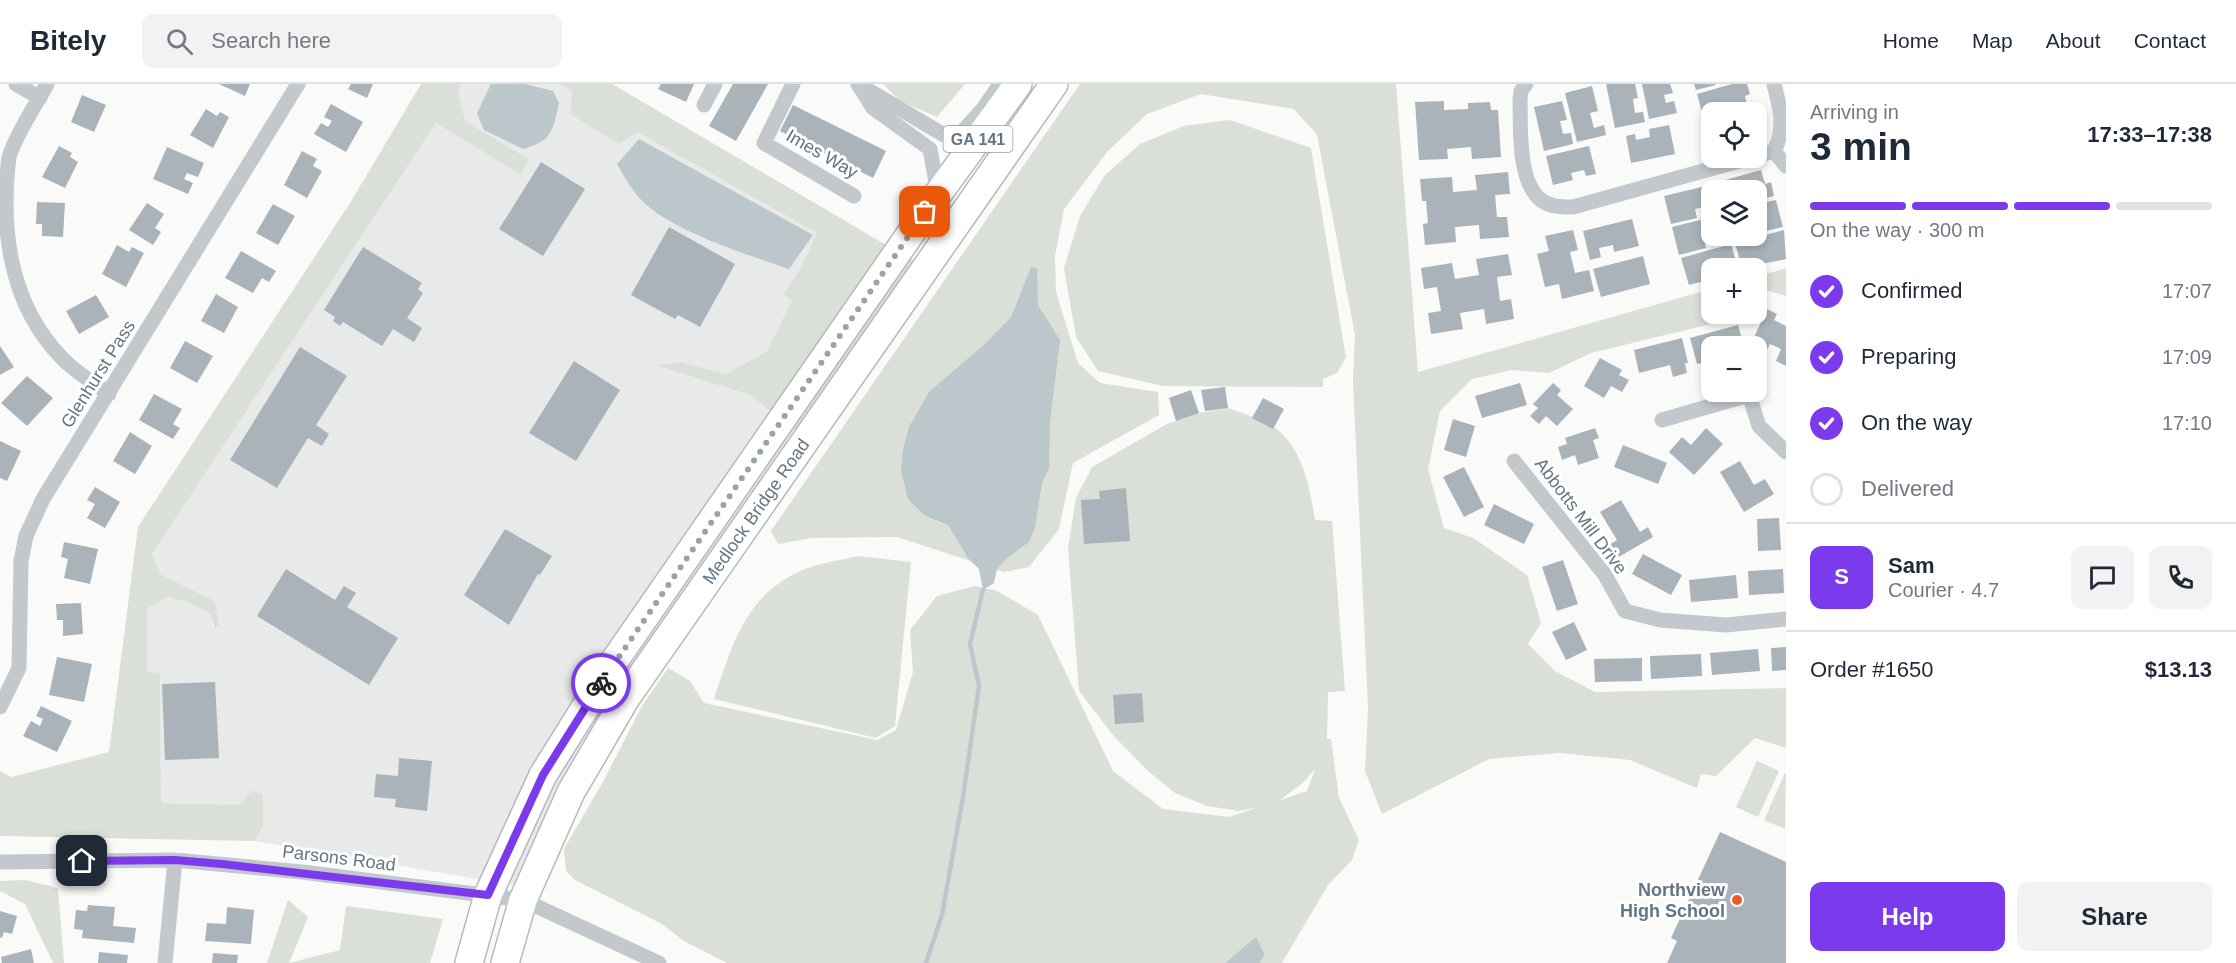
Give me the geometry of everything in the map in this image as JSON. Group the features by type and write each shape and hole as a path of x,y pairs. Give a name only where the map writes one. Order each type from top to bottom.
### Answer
{"highway":[{"name":"Medlock Bridge Road","path":"469,963 488,895 543,775 602,681 938,194 1018,84"},
{"name":"Medlock Bridge Road","path":"505,963 523,900 571,792 626,698 1054,84"}],"street":[{"path":"16,84 40,98"},
{"path":"47,84 9,156 1,217 4,263 16,292 36,329 63,360 109,394"},
{"name":"Glenhurst Pass","path":"0,707 19,668 21,561 26,536 43,499 298,84"},
{"path":"704,105 715,84"},
{"name":"Imes Way","path":"793,84 764,143 854,196"},
{"path":"858,84 944,135 962,132 1000,84"},
{"path":"858,84 873,108 930,149 938,194"},
{"path":"1526,84 1521,91 1520,100 1523,163 1529,182 1539,199 1556,206 1573,207 1714,168"},
{"path":"1774,84 1783,122 1774,151"},
{"path":"1767,153 1774,151"},
{"path":"1774,151 1786,166"},
{"path":"1662,420 1749,395 1759,426 1786,452"},
{"name":"Abbotts Mill Drive","path":"1514,461 1605,575 1625,611 1660,620 1726,625 1786,619"},
{"path":"165,963 175,860"},
{"name":"Parsons Road","path":"0,862 175,860 523,900 659,963"}],"shaded area":[{"path":"421,84 461,84 458,90 465,121 529,159 522,175 436,123 152,554 161,575 215,601 219,626 215,628 210,614 187,602 168,597 147,608 147,672 160,673 161,803 239,805 252,790 263,795 263,827 254,841 0,836 0,771 11,777 109,752 138,527 350,203"},
{"path":"461,84 559,84 572,91 570,114 619,144 637,132 817,233 800,269 783,293 792,300 767,351 726,374 681,362 658,365 750,395 802,436 519,886 254,841 263,827 263,796 252,790 239,805 161,803 160,674 147,672 147,607 168,597 187,602 210,614 214,628 215,601 160,575 152,554 436,123 523,174 529,159 465,121 458,90"},
{"path":"491,84 525,84 553,91 559,103 550,134 533,146 523,149 484,130 477,113"},
{"path":"559,84 612,84 915,262 802,436 750,395 656,365 681,362 726,374 767,351 792,300 783,294 800,269 817,233 637,132 619,144 570,114 572,91"},
{"path":"883,84 965,84 937,117 900,101"},
{"path":"1080,84 1396,84 1418,372 1701,292 1701,324 1711,324 1591,353 1549,373 1512,370 1472,379 1440,411 1428,469 1444,528 1473,538 1527,575 1541,623 1528,644 1555,671 1595,692 1786,688 1786,748 1755,738 1716,776 1701,774 1697,788 1630,760 1559,753 1489,759 1382,814 1365,771 1368,708 1353,381 1355,335 1317,135 1294,109 1201,94 1147,114 1108,151 1064,209 1055,256 1056,292 1078,363 1100,383 1158,392 1159,415 1073,463 1059,529 1029,567 1004,572 897,537 812,538 778,544 771,531"},
{"path":"1230,120 1311,148 1346,358 1337,373 1323,379 1323,387 1163,386 1098,371 1076,337 1064,268 1080,216 1105,175 1140,144 1184,126"},
{"path":"639,139 813,235 789,269 708,240 666,219 637,195 617,164"},
{"path":"1031,267 1037,268 1038,305 1060,340 1050,422 1049,468 1042,483 1035,528 1029,542 1006,559 997,569 994,583 983,590 979,569 968,558 948,525 924,515 908,499 901,470 903,450 909,427 929,392 986,343 1011,317"},
{"path":"1786,268 1786,296 1767,290 1767,274"},
{"path":"1228,408 1261,420 1279,431 1288,440 1300,461 1308,484 1315,520 1332,521 1345,691 1328,692 1327,739 1331,739 1339,798 1359,840 1352,860 1328,885 1282,963 1260,963 1265,953 1256,938 1225,963 727,963 684,941 662,924 575,880 566,871 564,849 604,780 642,706 668,668 690,681 704,703 877,740 896,730 913,672 910,630 937,596 975,586 997,591 1038,615 1113,771 1163,809 1229,817 1259,807 1239,811 1207,806 1175,793 1148,771 1113,735 1079,691 1068,548 1076,498 1092,467 1167,424 1199,413","holes":["1315,769 1307,791 1280,800 1304,782"]},
{"path":"858,556 911,562 895,726 876,738 714,699 735,640 744,622 768,592 785,579 805,569"},
{"path":"1757,761 1779,771 1758,817 1736,807"},
{"path":"1786,774 1785,829 1764,820"},
{"path":"25,880 58,888 64,963 53,963 25,904 0,891 0,881"},
{"path":"288,900 308,917 289,963 267,963"},
{"path":"346,906 443,919 430,963 289,963 340,950"},
{"path":"1256,937 1265,954 1260,963 1225,963"}],"building":[{"path":"219,84 250,84 245,96"},
{"path":"351,84 373,84 367,98 348,89"},
{"path":"661,84 694,84 686,102 658,89"},
{"path":"733,84 768,84 736,141 709,126"},
{"path":"1606,84 1635,84 1638,98 1633,99 1635,113 1643,112 1645,122 1615,128"},
{"path":"1642,84 1670,84 1673,93 1664,95 1666,103 1674,101 1677,113 1649,119"},
{"path":"1694,84 1715,84 1716,85 1696,90"},
{"path":"1732,84 1747,84 1750,94 1745,96 1746,102 1701,102 1701,109 1697,94"},
{"path":"1592,86 1598,111 1590,113 1594,128 1604,125 1606,135 1577,142 1565,93"},
{"path":"82,95 106,105 94,132 71,122"},
{"path":"1444,101 1444,110 1468,109 1468,103 1490,102 1491,110 1498,110 1501,157 1472,159 1471,147 1447,149 1448,159 1419,160 1415,102"},
{"path":"1562,101 1567,120 1560,121 1563,134 1571,133 1573,144 1544,151 1534,107"},
{"path":"331,104 363,122 346,152 314,134 321,123 328,127 332,121 324,117"},
{"path":"793,105 886,151 873,178 780,131"},
{"path":"206,109 217,116 220,112 229,117 213,148 190,135"},
{"path":"1669,125 1675,154 1631,163 1626,136 1635,134 1636,140 1650,137 1649,129"},
{"path":"59,146 72,153 70,157 78,162 65,188 42,177"},
{"path":"1589,146 1596,174 1586,176 1584,170 1571,173 1573,180 1553,185 1546,156"},
{"path":"167,147 204,163 198,177 187,173 184,179 193,183 188,194 153,179"},
{"path":"302,151 317,159 313,166 322,171 307,198 284,185"},
{"path":"541,162 585,189 543,256 499,229"},
{"path":"1761,170 1764,180 1725,180"},
{"path":"1508,172 1510,194 1495,195 1497,217 1507,217 1509,237 1480,239 1479,225 1455,227 1456,242 1425,245 1423,224 1428,223 1426,201 1422,201 1420,179 1452,177 1453,192 1477,190 1475,175"},
{"path":"1771,182 1774,196 1767,198 1767,183"},
{"path":"1701,187 1701,208 1695,209 1697,218 1671,224 1664,196"},
{"path":"1776,200 1783,227 1767,231 1767,202"},
{"path":"37,202 65,203 63,237 42,236 42,224 36,224"},
{"path":"147,203 164,214 155,228 161,232 153,245 129,230"},
{"path":"273,204 295,216 278,245 256,233"},
{"path":"1632,219 1639,246 1614,252 1613,245 1599,248 1601,257 1590,260 1583,231"},
{"path":"1701,220 1701,246 1706,248 1679,255 1672,227"},
{"path":"669,227 735,264 700,327 678,315 675,319 631,295"},
{"path":"1573,230 1578,250 1570,252 1575,273 1589,270 1594,291 1562,299 1559,284 1545,287 1537,254 1549,251 1545,236"},
{"path":"1784,230 1786,259 1767,263 1767,258 1739,258 1736,246 1767,246 1767,235"},
{"path":"117,245 129,252 132,247 144,253 126,287 102,274"},
{"path":"1732,246 1735,258 1701,258 1701,282 1689,285 1681,258"},
{"path":"363,247 422,283 418,289 423,293 407,318 422,328 414,342 393,329 382,346 343,322 340,326 333,321 335,317 324,310"},
{"path":"241,251 276,271 269,282 262,278 253,293 225,278"},
{"path":"1508,254 1512,275 1497,277 1500,301 1511,299 1514,319 1486,324 1484,309 1460,313 1463,329 1431,334 1428,313 1441,311 1437,287 1424,289 1421,268 1452,263 1455,279 1479,275 1476,259"},
{"path":"1643,256 1650,284 1601,297 1593,269"},
{"path":"216,294 238,307 224,333 201,321"},
{"path":"96,295 109,317 79,334 66,311"},
{"path":"1767,309 1777,314 1774,320 1786,326 1786,366 1776,361 1781,349 1770,344 1767,350 1767,336 1755,336 1760,324 1767,324"},
{"path":"1738,325 1741,336 1701,336 1701,363 1697,364 1690,338"},
{"path":"1682,338 1688,363 1685,363 1687,373 1673,377 1670,365 1639,373 1634,350"},
{"path":"185,341 213,356 197,383 170,368"},
{"path":"0,346 14,367 0,375"},
{"path":"300,347 347,376 316,425 329,434 322,446 308,438 277,488 230,460"},
{"path":"1600,358 1622,370 1619,375 1629,380 1622,392 1611,386 1604,398 1584,386"},
{"path":"574,361 620,390 576,461 529,433"},
{"path":"27,376 53,398 27,426 1,403"},
{"path":"1520,383 1527,405 1482,418 1475,396"},
{"path":"1553,383 1561,390 1557,395 1573,409 1557,426 1546,416 1539,424 1530,416 1538,408 1533,404"},
{"path":"1225,387 1228,408 1205,411 1201,390"},
{"path":"1191,390 1199,413 1176,421 1169,398"},
{"path":"154,394 182,409 173,424 180,428 173,439 139,420"},
{"path":"1263,398 1284,409 1273,429 1252,418"},
{"path":"1453,419 1475,426 1466,457 1444,450"},
{"path":"1595,428 1599,438 1593,440 1599,458 1578,465 1575,455 1562,460 1558,447 1567,444 1565,438"},
{"path":"1706,428 1723,444 1694,475 1669,452 1682,437 1691,445"},
{"path":"130,432 152,446 135,474 113,461"},
{"path":"0,441 21,451 7,481 0,478"},
{"path":"1623,445 1667,463 1658,484 1614,467"},
{"path":"1740,461 1754,485 1765,479 1774,494 1744,512 1720,472"},
{"path":"1464,467 1484,507 1464,517 1443,477"},
{"path":"95,487 120,502 105,528 87,518 95,504 87,500"},
{"path":"1126,488 1130,541 1084,544 1081,500 1100,499 1099,491"},
{"path":"1621,500 1640,532 1648,527 1653,537 1617,558 1609,545 1617,540 1600,512"},
{"path":"1494,504 1534,524 1524,544 1484,525"},
{"path":"1779,518 1781,550 1758,551 1757,519"},
{"path":"505,529 552,556 540,575 538,574 509,625 464,595"},
{"path":"64,542 98,549 90,584 64,578 68,559 61,557"},
{"path":"1643,554 1682,575 1671,595 1632,574"},
{"path":"1563,560 1578,604 1557,611 1542,567"},
{"path":"286,569 335,600 344,586 356,593 347,607 398,638 369,685 257,616"},
{"path":"1783,569 1784,593 1749,595 1748,571"},
{"path":"1736,575 1738,598 1691,602 1689,580"},
{"path":"81,603 83,634 63,636 63,620 57,620 56,604"},
{"path":"1574,622 1587,650 1566,660 1552,632"},
{"path":"1786,647 1786,670 1772,671 1771,648"},
{"path":"1758,649 1760,671 1712,675 1710,653"},
{"path":"1701,654 1702,676 1651,679 1650,656"},
{"path":"57,657 92,664 84,702 49,695"},
{"path":"1642,658 1642,681 1595,682 1594,659"},
{"path":"215,682 219,758 165,760 162,684"},
{"path":"1142,693 1144,722 1115,724 1113,695"},
{"path":"41,706 72,721 57,752 23,736 31,721 40,726 43,719 36,716"},
{"path":"399,758 432,761 427,811 395,807 396,799 374,797 376,774 398,776"},
{"name":"Northview High School","path":"1720,832 1786,862 1786,963 1667,963 1677,941 1671,938"},
{"path":"88,905 115,907 113,926 136,928 134,943 82,938 83,930 74,929 76,910 87,911"},
{"path":"227,907 254,910 251,944 205,941 207,923 226,924"},
{"path":"0,911 17,916 12,934 4,932 2,938 0,937"},
{"path":"31,949 34,963 2,963 1,957"},
{"path":"99,952 128,955 127,963 98,963"},
{"path":"213,953 238,955 237,963 212,963"}],"waterway":[{"path":"926,963 942,915 963,797 979,686 970,644 983,590"}],"way so far":[{"path":"601,683 925,212"}],"place":[{"name":"Northview High School","path":"1737,900"}],"route":[{"path":"82,861 175,860 488,895 543,775 601,683"}]}
